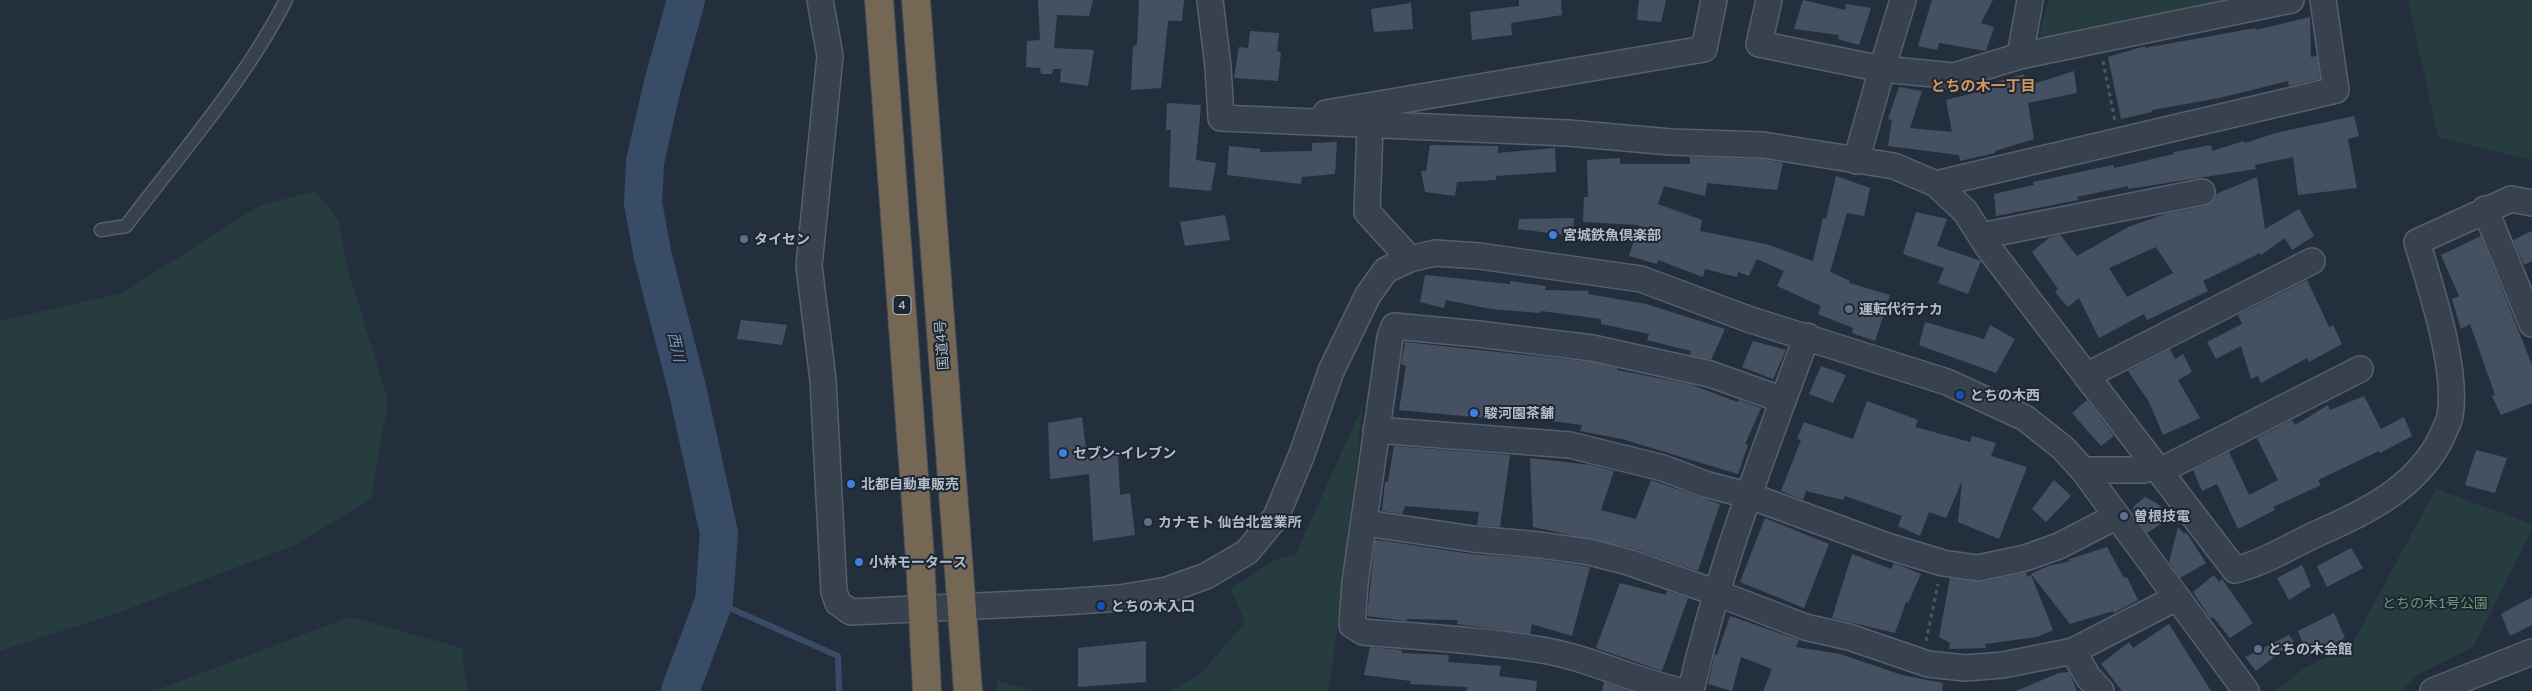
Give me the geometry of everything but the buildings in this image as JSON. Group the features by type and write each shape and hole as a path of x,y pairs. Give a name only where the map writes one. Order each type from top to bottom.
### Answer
{"highway":[{"name":"4","path":"879,0 897,230 927,691"},
{"name":"国道4号","path":"916,0 968,691"}],"street":[{"path":"820,0 830,56 809,266 823,380 834,592 838,603 850,612 962,608 1120,598 1167,590 1206,576 1247,552 1276,517 1302,454 1331,371 1368,295 1386,270 1410,259 1435,253 1479,256 1641,279 1748,318 1947,382 2026,418 2063,448 2083,470 2246,691"},
{"path":"1210,0 1218,67 1221,118 1370,126 1568,133 1671,142 1763,146 1894,166 1936,184 1965,211 1981,236 2086,376 2235,570 2256,564 2352,518 2385,500 2415,476 2437,447 2450,418 2451,388 2448,356 2417,242 2511,199 2532,203"},
{"path":"1282,121 1704,49 1714,0"},
{"path":"1769,0 1759,44 1882,69 1954,76 2020,56 2291,0"},
{"path":"1856,161 1903,0"},
{"path":"2020,56 2030,0"},
{"path":"1936,184 2336,90 2324,0"},
{"path":"1370,126 1367,212 1410,259"},
{"path":"1981,236 2202,192"},
{"path":"2486,209 2532,324"},
{"path":"2086,376 2312,261"},
{"path":"1681,691 1649,684 1593,662 1542,650 1363,632 1352,624 1354,583 1365,523 1390,337 1394,326 1592,348 1710,374 1784,400"},
{"path":"1691,691 1703,637 1717,593 1808,336"},
{"path":"2083,470 2158,469 2360,369"},
{"path":"1376,430 1570,445 1663,468 1706,484 1750,496 1842,531 1943,563 1978,568 2024,558 2058,546 2117,516"},
{"path":"1365,523 1463,538 1540,544 1589,552 1628,562 1717,593 1805,627 1849,637 1928,664 1965,668 2003,665 2073,651 2176,598"},
{"path":"2073,651 2088,677 2101,691"},
{"path":"2433,691 2532,652"}],"lane":[{"path":"102,230 126,226 223,99 271,29 286,0"}],"path":[{"path":"2099,40 2119,141"},
{"path":"1922,661 1943,563"}],"green space":[{"path":"2049,0 2257,0 2054,43 2039,34"},
{"path":"2408,0 2532,0 2532,160 2438,137"},
{"path":"315,191 338,219 347,266 388,401 371,499 295,545 120,612 0,651 0,321 122,293 259,206"},
{"path":"1363,405 1335,647 1328,691 1170,691 1198,676 1245,623 1231,589 1273,561 1296,554"},
{"name":"とちの木1号公園","path":"2436,489 2532,524 2532,530 2473,647 2417,675 2400,691 2276,691 2303,669 2352,644"},
{"path":"350,617 462,648 467,691 154,691"},
{"path":"997,681 1035,691 998,691"}],"waterway":[{"name":"西川","path":"680,691 714,601 719,533 687,388 653,257 643,203 645,162 662,87 686,0"},
{"path":"714,601 838,656 839,691"}],"place":[{"name":"宮城鉄魚倶楽部","path":"1553,235"},
{"name":"タイセン","path":"744,239"},
{"name":"運転代行ナカ","path":"1849,309"},
{"name":"とちの木西","path":"1960,395"},
{"name":"駿河園茶舗","path":"1474,413"},
{"name":"セブン-イレブン","path":"1063,453"},
{"name":"北都自動車販売","path":"851,484"},
{"name":"曽根技電","path":"2124,516"},
{"name":"カナモト 仙台北営業所","path":"1148,522"},
{"name":"小林モータース","path":"859,562"},
{"name":"とちの木入口","path":"1101,606"},
{"name":"とちの木会館","path":"2258,649"}],"district":[{"name":"とちの木一丁目","path":"1983,86"}]}
